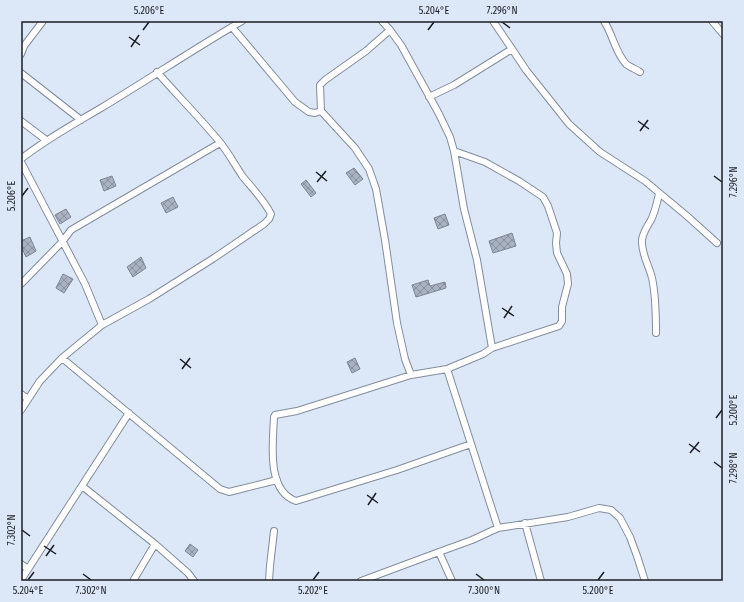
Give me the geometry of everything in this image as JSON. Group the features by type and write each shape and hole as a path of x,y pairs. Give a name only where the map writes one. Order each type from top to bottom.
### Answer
{"street":[{"path":"21,159 46,140 242,21"},
{"path":"382,21 390,30 416,72 447,131 454,151 464,209 485,305 492,348"},
{"path":"493,21 526,70 569,124 600,152 645,181 687,216 717,244"},
{"path":"604,21 610,30 618,54 627,65 640,72"},
{"path":"712,21 723,34"},
{"path":"21,54 24,46 39,22"},
{"path":"232,27 295,102 309,112 315,113 321,111"},
{"path":"390,30 366,51 320,85 321,111 355,148 369,169 376,189 397,323 405,359 411,375"},
{"path":"429,97 454,85 512,49"},
{"path":"21,410 40,381 62,358 102,325 148,299 214,258 268,219 271,214 220,143 196,113 183,102 157,72"},
{"path":"21,74 81,120"},
{"path":"21,120 46,140"},
{"path":"21,284 62,242 71,230 220,143"},
{"path":"454,151 486,162 519,181 543,198 548,206 557,233 557,253 567,274 568,284 562,307 562,321 559,326 492,348 483,354 447,369 411,375 296,411 275,415 273,467 283,494 289,499 296,501 397,470 471,444"},
{"path":"21,162 85,284 102,325"},
{"path":"656,333 654,290 652,277 643,251 642,239 644,231 656,208 659,194"},
{"path":"62,358 220,489 229,492 277,480"},
{"path":"447,369 498,528"},
{"path":"21,394 28,399"},
{"path":"21,580 129,414"},
{"path":"82,486 155,544 188,573 194,581"},
{"path":"361,581 472,540 498,528 568,517 599,508 611,510 620,518 630,537 645,581"},
{"path":"525,523 541,581"},
{"path":"269,581 274,531"},
{"path":"134,581 155,544"},
{"path":"439,552 452,581"},
{"path":"21,564 28,570"}],"building":[{"path":"354,168 363,179 355,185 346,173"},
{"path":"112,176 116,186 104,191 100,180"},
{"path":"306,180 316,193 311,197 301,184"},
{"path":"173,197 178,207 166,213 161,203"},
{"path":"66,209 71,217 60,224 55,215"},
{"path":"445,214 449,225 438,229 434,218"},
{"path":"512,233 516,246 493,253 489,241"},
{"path":"30,237 36,251 26,257 21,246 21,241"},
{"path":"141,257 146,268 133,277 127,267"},
{"path":"63,274 73,279 64,293 56,288"},
{"path":"428,280 430,286 445,282 446,288 416,297 412,285"},
{"path":"355,358 360,369 352,373 347,362"},
{"path":"190,544 198,550 193,557 185,551"}]}
